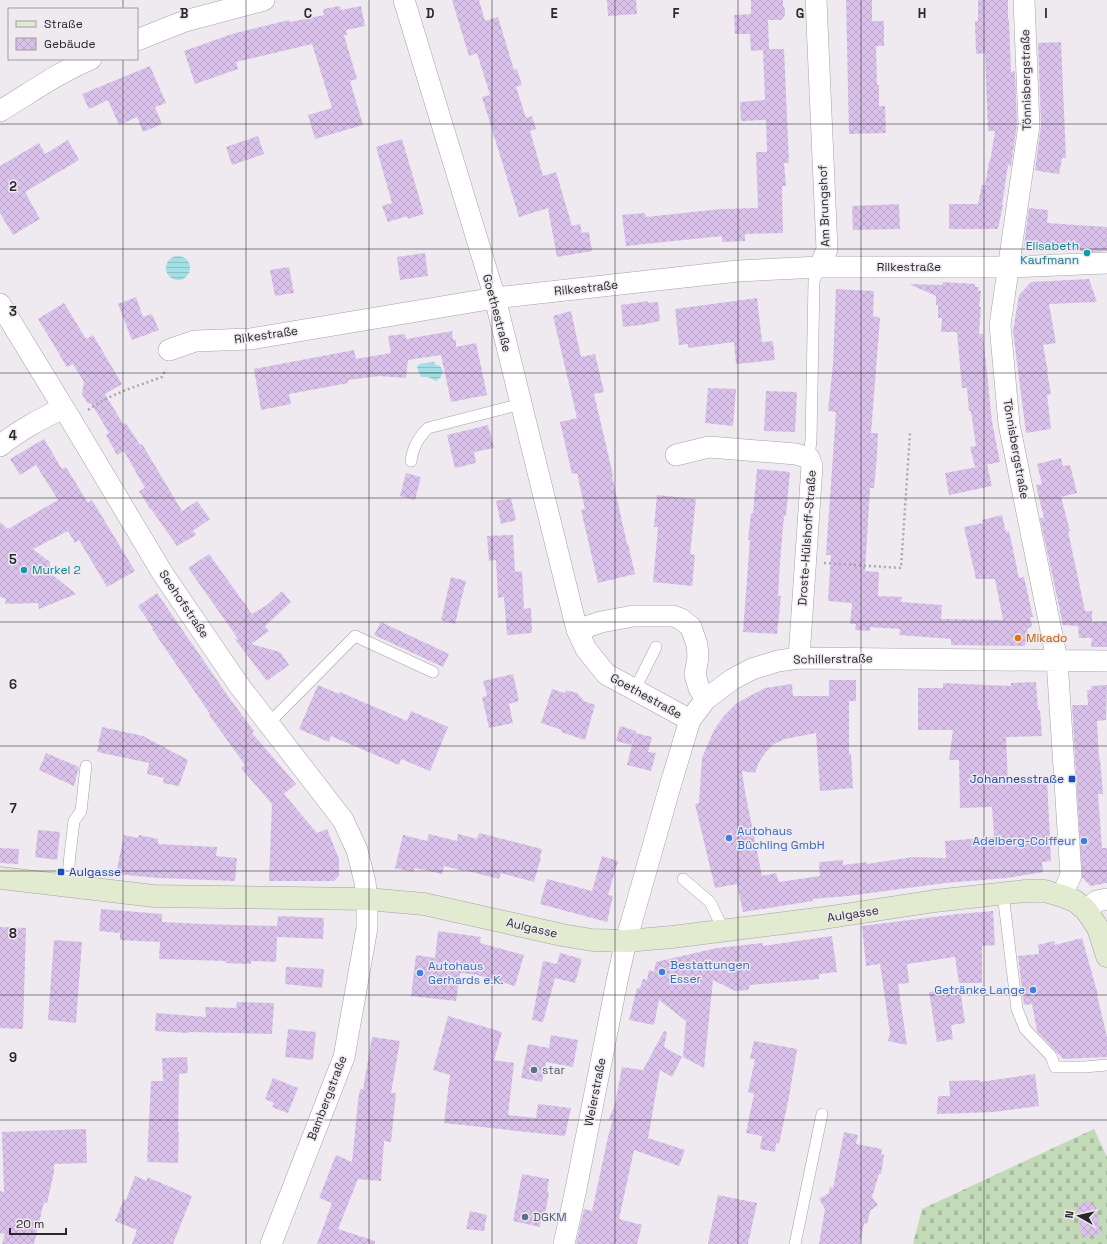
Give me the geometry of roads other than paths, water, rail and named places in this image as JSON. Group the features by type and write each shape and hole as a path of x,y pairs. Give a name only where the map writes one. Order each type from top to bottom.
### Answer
{"main road":[{"name":"Aulgasse","path":"0,878 154,896 367,900 424,904 562,935 592,940 626,940 672,937 824,918 935,901 1025,891 1046,891 1062,896"},
{"path":"1062,896 1075,901 1086,910 1098,928 1107,956"}],"street":[{"path":"138,40 185,21 264,0"},
{"name":"Goethestraße","path":"404,0 494,298 577,630 586,649 606,674 690,720"},
{"name":"Am Brungshof","path":"816,0 827,250 820,267"},
{"name":"Tönnisbergstraße","path":"1024,0 1029,125 1000,325 1009,424 1057,660 1071,875 1062,896"},
{"path":"0,111 43,84 89,60"},
{"name":"Rilkestraße","path":"169,350 195,341 250,339 494,298 738,271 820,267 1008,267 1107,263"},
{"name":"Seehofstraße","path":"0,304 163,574 238,684 343,820 357,850 365,882 367,900"},
{"path":"0,446 34,422 67,414"},
{"name":"Droste-Hülshoff-Straße","path":"676,455 709,447 796,454 809,458 812,466 799,658"},
{"path":"577,630 601,622 633,616 673,616 681,619 691,627 697,644 698,657 695,675 699,688 706,699"},
{"name":"Schillerstraße","path":"626,940 690,720 706,699 733,679 752,669 778,661 799,658 1057,660 1107,662"},
{"path":"1086,910 1097,901 1107,899"},
{"name":"Bambergstraße","path":"271,1244 344,1057 367,928 367,900"},
{"name":"Weierstraße","path":"564,1244 626,940"}],"lane":[{"name":"Am Brungshof","path":"809,458 811,433 814,281 820,267"},
{"path":"411,461 413,449 416,443 428,428 521,404"},
{"path":"269,723 355,636 433,672"},
{"path":"635,689 656,648"},
{"path":"67,886 74,821 81,811 86,766"},
{"path":"683,879 710,902 724,931"},
{"path":"1003,894 1017,1009 1025,1029 1051,1056 1055,1067 1107,1065"},
{"path":"795,1244 822,1114"}],"water":[{"path":"178,256 187,259 190,268 187,277 178,280 169,277 166,268 169,259"},
{"path":"434,362 436,365 440,366 443,371 441,377 436,381 428,377 421,377 417,367 419,364"}],"place":[{"name":"Elisabeth Kaufmann","path":"1087,253"},
{"name":"Murkel 2","path":"24,570"},
{"name":"Mikado","path":"1018,638"},
{"name":"Johannesstraße","path":"1072,779"},
{"name":"Autohaus Büchling GmbH","path":"729,838"},
{"name":"Adelberg-Coiffeur","path":"1084,841"},
{"name":"Aulgasse","path":"61,872"},
{"name":"Bestattungen Esser","path":"662,972"},
{"name":"Autohaus Gerhards e.K.","path":"420,973"},
{"name":"Getränke Lange","path":"1033,990"},
{"name":"star","path":"534,1070"},
{"name":"DGKM","path":"525,1217"}]}
